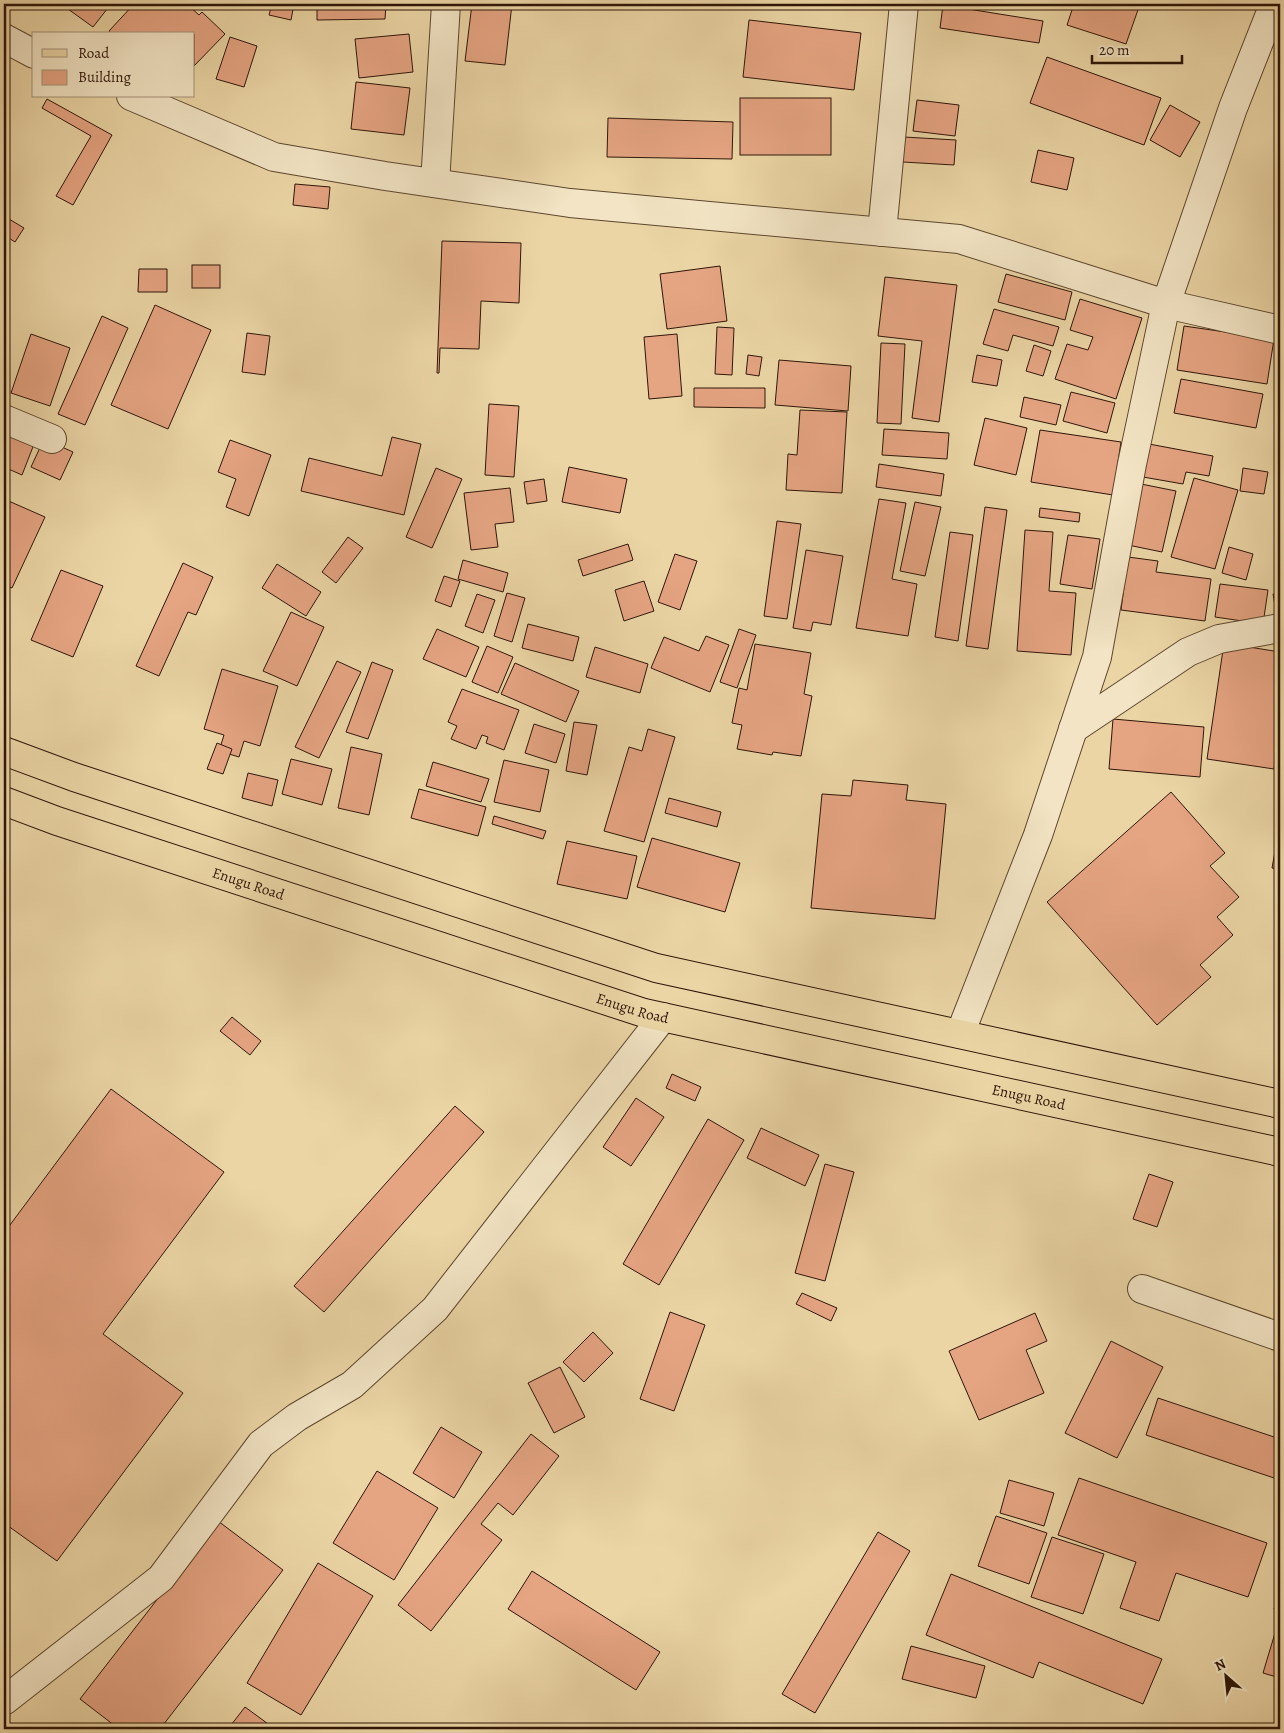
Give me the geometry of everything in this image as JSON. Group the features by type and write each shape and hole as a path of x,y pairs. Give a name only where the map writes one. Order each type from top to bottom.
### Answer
{"main road":[{"path":"4,751 74,777 656,968 1280,1104"},
{"name":"Enugu Road","path":"4,801 85,831 644,1013 1280,1152"}],"street":[{"path":"435,183 446,4"},
{"path":"882,232 904,4"},
{"path":"960,1034 1038,835 1097,657 1131,474 1166,304 1233,108 1274,4"},
{"path":"4,38 32,53"},
{"path":"136,98 274,156 570,203 959,239 1166,304 1280,330"},
{"path":"4,419 52,439"},
{"path":"1074,729 1188,652 1219,639 1280,628"},
{"path":"4,1701 161,1578 261,1444 297,1417 352,1385 435,1309 662,1017"},
{"path":"1142,1289 1280,1337"}],"building":[{"path":"61,4 111,4 93,27"},
{"path":"134,4 187,4 199,15 202,12 225,34 195,65 195,32 109,31"},
{"path":"236,4 261,4 260,9 236,6"},
{"path":"272,4 294,4 291,20 269,15"},
{"path":"317,4 386,4 385,19 317,20"},
{"path":"472,4 512,4 505,65 465,61"},
{"path":"1074,4 1140,4 1126,44 1067,25"},
{"path":"943,5 1043,21 1039,43 940,28"},
{"path":"749,20 861,33 854,90 743,77"},
{"path":"409,34 413,72 359,78 355,39"},
{"path":"230,37 257,46 244,87 216,79"},
{"path":"1047,57 1161,98 1144,145 1030,103"},
{"path":"356,82 410,88 404,135 351,129"},
{"path":"740,98 831,98 831,155 740,155"},
{"path":"47,99 112,135 73,205 56,196 91,136 42,108"},
{"path":"917,100 959,105 955,136 913,131"},
{"path":"1170,105 1200,122 1180,157 1150,140"},
{"path":"608,118 733,122 732,159 607,157"},
{"path":"904,137 956,140 954,165 903,162"},
{"path":"1038,150 1074,158 1067,190 1031,182"},
{"path":"295,184 330,187 328,209 293,205"},
{"path":"4,216 24,228 15,242 4,235"},
{"path":"442,241 521,243 519,303 481,301 479,349 440,348 439,373 437,373"},
{"path":"192,265 220,265 220,288 192,288"},
{"path":"720,266 727,321 667,329 660,274"},
{"path":"139,269 167,269 167,292 138,292"},
{"path":"1006,274 1072,292 1065,320 998,302"},
{"path":"885,277 957,285 939,422 912,418 922,341 878,336"},
{"path":"1080,299 1142,318 1116,399 1055,379 1067,344 1088,350 1093,337 1070,330"},
{"path":"155,305 211,330 168,429 111,405"},
{"path":"994,309 1059,327 1053,346 1013,335 1008,351 983,344"},
{"path":"102,316 128,328 85,425 58,414"},
{"path":"1184,326 1274,339 1267,384 1177,370"},
{"path":"717,327 734,328 732,375 715,374"},
{"path":"247,333 270,336 265,375 242,372"},
{"path":"31,334 70,348 50,406 11,393"},
{"path":"677,334 682,396 649,399 644,337"},
{"path":"881,343 905,344 901,424 877,423"},
{"path":"1034,345 1051,351 1043,376 1026,371"},
{"path":"748,355 762,357 759,376 746,374"},
{"path":"977,355 1002,360 997,386 972,382"},
{"path":"779,360 851,366 848,411 775,405"},
{"path":"1181,379 1263,394 1256,428 1174,413"},
{"path":"694,388 765,388 765,408 694,407"},
{"path":"1071,392 1115,403 1107,433 1063,421"},
{"path":"1024,397 1061,405 1056,425 1020,417"},
{"path":"489,404 519,406 514,477 485,475"},
{"path":"800,410 847,412 842,493 786,490 788,454 797,455"},
{"path":"985,418 1027,428 1016,475 974,465"},
{"path":"4,427 36,439 22,475 4,467"},
{"path":"884,429 949,433 947,459 882,455"},
{"path":"1040,430 1121,442 1113,495 1031,482"},
{"path":"392,437 421,444 404,515 301,491 309,458 382,476"},
{"path":"44,439 73,452 60,480 31,467"},
{"path":"230,440 271,455 249,516 226,507 236,479 218,472"},
{"path":"1149,444 1213,456 1209,476 1186,472 1183,484 1143,477"},
{"path":"879,464 944,474 941,496 876,487"},
{"path":"569,467 627,479 620,513 562,502"},
{"path":"436,468 462,479 432,548 406,537"},
{"path":"1243,468 1268,472 1264,494 1240,491"},
{"path":"1194,478 1238,490 1215,569 1171,557"},
{"path":"544,479 547,501 527,504 524,482"},
{"path":"1141,484 1176,491 1162,552 1128,545"},
{"path":"510,488 514,522 495,524 498,547 471,550 464,493"},
{"path":"4,499 45,517 12,588 4,585"},
{"path":"879,499 906,503 892,579 917,584 908,636 856,628"},
{"path":"915,502 941,507 925,576 900,571"},
{"path":"985,507 1007,510 988,649 966,646"},
{"path":"1040,508 1080,513 1079,522 1039,517"},
{"path":"777,521 801,524 787,619 764,616"},
{"path":"1025,530 1053,532 1049,591 1076,593 1071,655 1017,651"},
{"path":"950,532 973,535 958,641 935,637"},
{"path":"1068,535 1100,539 1092,589 1060,584"},
{"path":"348,537 363,548 336,583 322,572"},
{"path":"628,544 633,560 583,576 578,560"},
{"path":"1229,547 1253,554 1246,580 1222,573"},
{"path":"806,550 843,556 831,625 813,622 811,631 793,628"},
{"path":"675,554 697,561 680,610 658,602"},
{"path":"1128,557 1158,561 1156,572 1211,579 1205,621 1121,610"},
{"path":"463,560 508,573 503,592 458,579"},
{"path":"183,563 213,577 196,615 188,612 159,676 136,666"},
{"path":"277,564 321,592 306,616 262,588"},
{"path":"61,570 103,586 73,657 31,640"},
{"path":"444,576 460,581 451,607 435,601"},
{"path":"644,581 654,611 624,621 615,590"},
{"path":"1220,584 1268,590 1263,624 1215,617"},
{"path":"507,593 525,598 512,642 494,636"},
{"path":"1280,593 1280,616 1277,617 1273,594"},
{"path":"477,594 495,600 483,633 465,626"},
{"path":"291,612 324,627 297,686 263,671"},
{"path":"528,624 579,637 573,661 522,648"},
{"path":"437,629 479,647 466,677 423,659"},
{"path":"739,629 756,635 737,688 720,682"},
{"path":"706,636 729,645 710,692 651,668 664,637 699,651"},
{"path":"1224,643 1280,652 1280,725 1274,769 1207,759"},
{"path":"755,644 811,653 804,694 812,696 801,756 773,752 772,755 737,749 742,725 732,723 739,688 747,690"},
{"path":"487,646 513,657 498,693 472,682"},
{"path":"595,647 648,664 640,693 586,677"},
{"path":"337,661 361,672 319,758 295,747"},
{"path":"372,662 393,670 368,739 346,732"},
{"path":"515,663 579,691 566,722 501,694"},
{"path":"222,669 278,686 260,746 244,741 239,757 219,751 224,735 204,729"},
{"path":"462,689 519,710 504,750 486,743 488,737 482,735 476,749 451,739 457,726 448,722"},
{"path":"1113,719 1204,727 1200,777 1109,769"},
{"path":"574,722 597,725 587,775 566,771"},
{"path":"534,724 565,734 556,763 525,753"},
{"path":"648,729 675,737 644,842 604,831 629,747 642,751"},
{"path":"217,743 232,749 223,774 207,769"},
{"path":"351,747 382,754 369,815 338,808"},
{"path":"291,759 332,769 322,805 282,794"},
{"path":"504,760 549,770 540,812 494,802"},
{"path":"433,762 489,779 481,802 426,786"},
{"path":"248,773 278,780 272,806 242,798"},
{"path":"853,780 908,785 906,800 946,804 935,919 811,908 822,794 851,796"},
{"path":"419,789 486,807 478,836 411,818"},
{"path":"1171,792 1225,853 1210,866 1239,897 1217,917 1233,935 1200,965 1211,977 1157,1025 1047,902"},
{"path":"669,798 721,812 717,827 665,813"},
{"path":"494,816 546,831 543,839 492,824"},
{"path":"1280,824 1280,869 1272,868"},
{"path":"652,838 740,863 725,912 637,887"},
{"path":"567,841 637,856 627,899 557,884"},
{"path":"232,1017 261,1041 250,1055 220,1031"},
{"path":"672,1074 701,1087 695,1101 666,1088"},
{"path":"111,1089 224,1172 103,1334 183,1393 57,1561 4,1523 4,1233"},
{"path":"636,1098 664,1117 631,1166 603,1147"},
{"path":"455,1106 484,1132 324,1312 294,1286"},
{"path":"708,1119 744,1140 659,1285 623,1264"},
{"path":"761,1128 819,1155 805,1186 747,1158"},
{"path":"825,1164 854,1172 825,1281 795,1273"},
{"path":"1149,1174 1173,1182 1157,1227 1133,1219"},
{"path":"802,1293 837,1308 831,1321 796,1304"},
{"path":"670,1312 705,1325 674,1411 640,1399"},
{"path":"1035,1313 1047,1341 1026,1350 1044,1393 979,1420 949,1351"},
{"path":"593,1332 613,1353 584,1382 563,1362"},
{"path":"1111,1341 1163,1367 1117,1458 1065,1433"},
{"path":"560,1367 585,1417 554,1433 528,1383"},
{"path":"1158,1398 1280,1439 1280,1480 1146,1435"},
{"path":"441,1427 482,1452 454,1498 413,1473"},
{"path":"531,1434 559,1456 513,1515 498,1503 481,1524 502,1540 431,1631 398,1605"},
{"path":"377,1471 438,1508 394,1580 333,1543"},
{"path":"1079,1478 1267,1543 1248,1597 1176,1573 1159,1621 1120,1608 1136,1562 1058,1535"},
{"path":"1009,1480 1054,1493 1044,1526 1000,1513"},
{"path":"996,1516 1047,1533 1029,1584 978,1566"},
{"path":"218,1521 283,1570 160,1729 119,1729 80,1699"},
{"path":"878,1532 910,1551 815,1713 782,1694"},
{"path":"1052,1537 1104,1554 1083,1614 1031,1597"},
{"path":"318,1563 373,1596 301,1715 247,1683"},
{"path":"532,1571 660,1652 636,1690 508,1609"},
{"path":"951,1574 1162,1659 1143,1704 1039,1662 1033,1678 926,1635"},
{"path":"1280,1591 1280,1612 1274,1609"},
{"path":"1278,1623 1280,1624 1280,1678 1263,1673"},
{"path":"911,1646 985,1666 976,1698 902,1679"},
{"path":"245,1707 275,1729 228,1729"}]}
